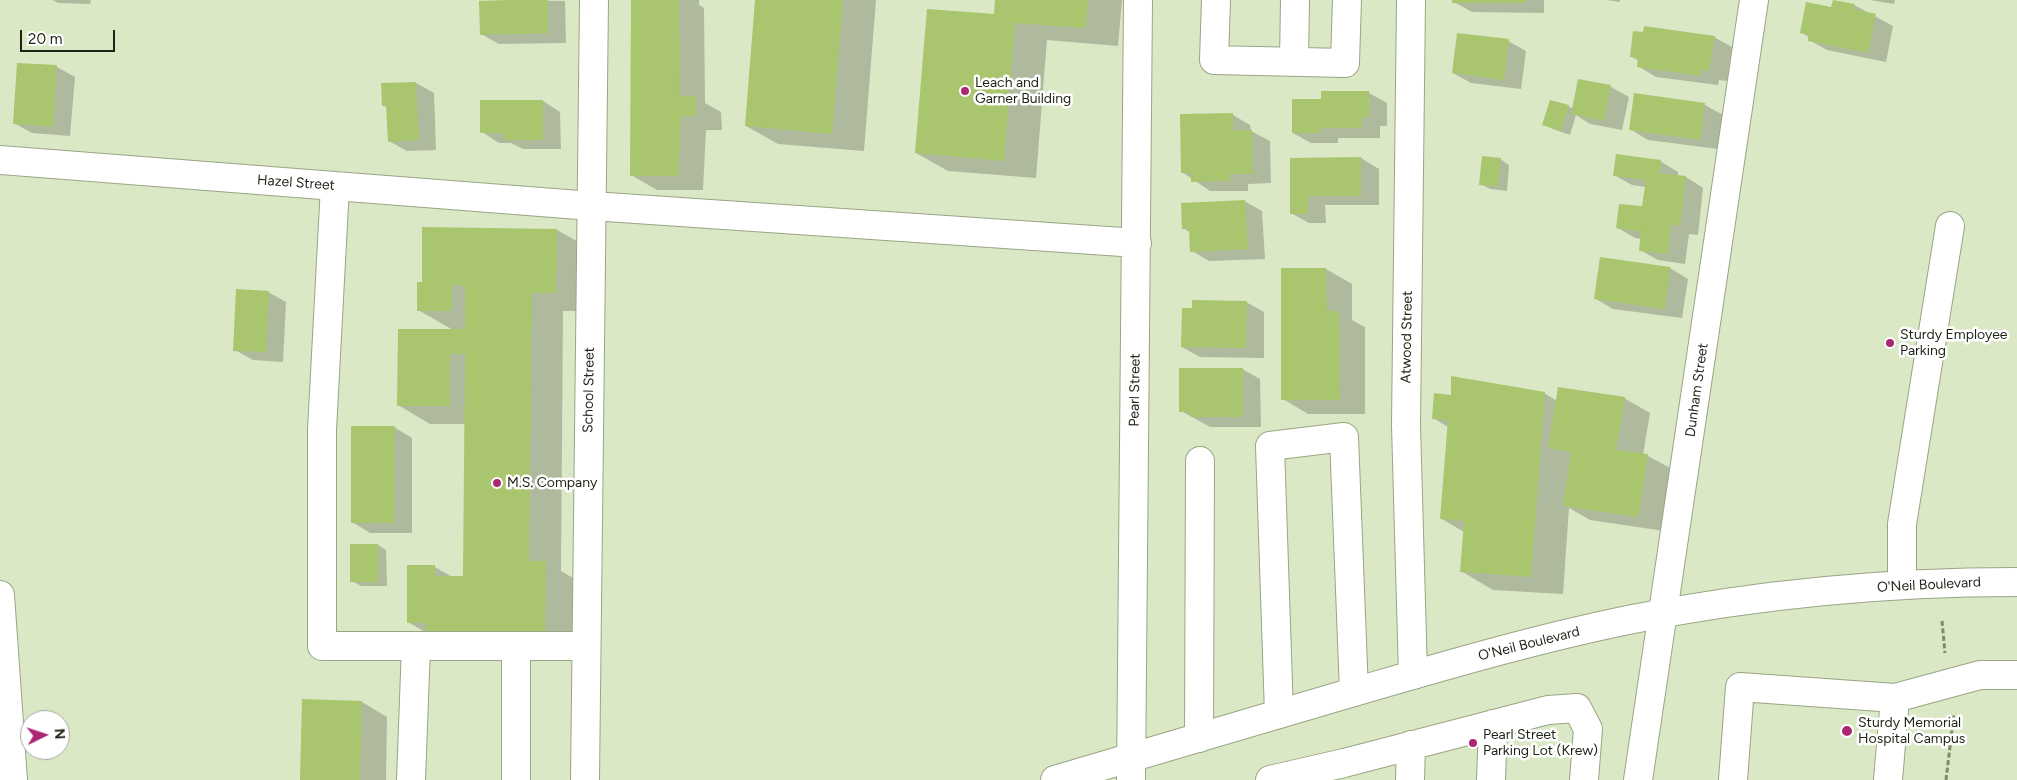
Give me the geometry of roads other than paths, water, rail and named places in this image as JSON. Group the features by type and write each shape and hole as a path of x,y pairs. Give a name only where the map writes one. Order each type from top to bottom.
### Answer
{"street":[{"name":"School Street","path":"585,780 594,0"},
{"name":"Pearl Street","path":"1132,769 1138,0"},
{"path":"1216,0 1214,60 1345,63 1347,0"},
{"path":"1294,62 1295,0"},
{"name":"Atwood Street","path":"1411,0 1406,425 1413,674"},
{"name":"Dunham Street","path":"1638,780 1754,0"},
{"name":"Hazel Street","path":"0,160 592,206 1137,243"},
{"path":"335,186 322,430 322,646 586,646"},
{"path":"1902,586 1902,524 1950,226"},
{"path":"1279,714 1270,446 1344,438 1354,692"},
{"path":"1200,461 1200,738"},
{"name":"O'Neil Boulevard","path":"1055,780 1132,769 1200,738 1413,674 1531,643 1664,613 1798,594 1902,586 2017,582"},
{"path":"0,595 13,780"},
{"path":"411,780 416,646"},
{"path":"516,646 516,780"},
{"path":"1733,780 1740,687 1895,698 1980,675 2017,675"},
{"path":"1888,780 1895,698"},
{"path":"1271,780 1345,771 1411,745 1548,710 1577,708 1588,729 1584,780"},
{"path":"1491,780 1493,724"},
{"path":"1410,780 1411,745"}],"place":[{"name":"Leach and Garner Building","path":"965,91"},
{"name":"Sturdy Employee Parking","path":"1890,343"},
{"name":"M.S. Company","path":"497,483"},
{"name":"Sturdy Memorial Hospital Campus","path":"1847,731"},
{"name":"Pearl Street Parking Lot (Krew)","path":"1473,743"}]}
